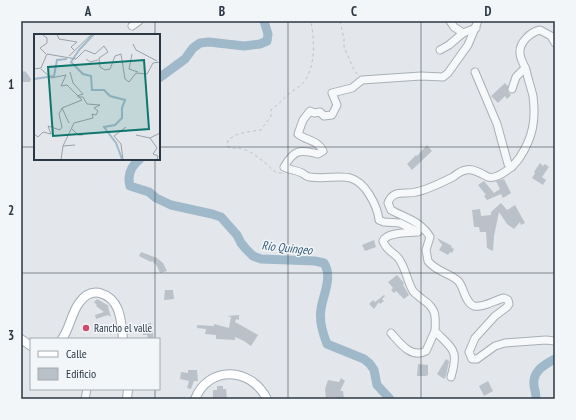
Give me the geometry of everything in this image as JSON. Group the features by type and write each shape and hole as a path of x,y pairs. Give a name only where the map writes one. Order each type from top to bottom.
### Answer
{"main road":[{"path":"63,338 79,304 91,293 95,292 106,296 115,302 120,316 123,338"},
{"path":"21,339 30,345"},
{"path":"195,399 208,380 226,374 238,374 250,379 259,387 267,399"}],"street":[{"path":"132,26 139,21"},
{"path":"450,21 454,27 463,34"},
{"path":"430,237 400,223 384,222 379,220 374,202 365,187 357,180 342,177 308,177 300,172 284,167 291,156 299,152 318,154 323,151 320,145 312,140 305,139 298,134 303,120 310,111 314,113 320,112 324,116 332,115 337,105 332,92 352,88 362,80 422,76 443,77 448,73 468,45 477,24"},
{"path":"440,50 477,24"},
{"path":"430,237 419,224 391,210 388,203 390,198 394,194 418,192 464,170 469,169 490,178 506,172 512,167 524,151 533,131 534,120 532,96 520,52 525,39 534,31 544,31 551,36 555,43"},
{"path":"512,89 516,77 525,68"},
{"path":"475,72 497,124 508,164 512,167"},
{"path":"391,333 400,344 409,351 417,353 426,350 435,331 436,316 434,310 427,302 413,292 401,262 396,256 386,249 383,241 383,239 392,235 418,232"},
{"path":"430,237 426,250 430,264 459,281 473,306 480,306 504,298 508,300 509,304 507,307 495,316 475,338 469,352 472,359 477,359 495,346 546,340 555,341"},
{"path":"435,331 452,349 455,355 451,377"}],"path":[{"path":"290,170 279,173 274,171 251,153 226,146 228,140 234,135 243,132 261,130 271,116 272,110 306,80 314,52 311,21"},
{"path":"340,21 344,39 344,47 354,70 362,80"}],"building":[{"path":"24,71 31,79 30,82 21,82 21,73"},
{"path":"505,83 508,86 508,92 511,95 507,99 505,96 498,103 491,96"},
{"path":"427,145 432,151 412,170 407,164"},
{"path":"540,163 543,166 545,164 549,167 542,177 546,180 543,185 532,178"},
{"path":"504,179 511,193 503,198 501,194 487,200 484,196 486,195 478,185 484,181 494,193 500,189 496,181"},
{"path":"501,203 507,210 515,205 525,223 521,225 520,222 514,229 507,224 499,212 494,236 493,251 487,248 486,232 480,232 479,227 474,227 472,210 480,209 481,216 491,215 491,212"},
{"path":"437,238 452,246 451,247 454,249 452,253 450,252 448,255 439,250 442,245"},
{"path":"374,240 376,247 365,251 362,245"},
{"path":"141,252 157,258 163,263 167,271 160,273 157,266 152,261 151,262 139,256"},
{"path":"397,275 404,283 403,285 409,295 404,299 396,291 394,293 391,290 393,288 388,282"},
{"path":"165,290 173,290 174,299 164,300"},
{"path":"384,295 385,296 382,299 384,301 380,304 379,302 374,309 369,304 373,300 375,302"},
{"path":"97,299 109,306 111,317 108,315 96,319 95,315 104,312 96,306 97,305 94,302"},
{"path":"239,315 239,320 236,319 235,322 258,335 251,346 235,337 235,340 216,339 216,335 205,334 206,329 197,328 197,325 214,326 214,324 229,328 231,317 227,316"},
{"path":"142,323 151,323 154,338 148,338 147,335 143,335"},
{"path":"446,359 449,361 444,379 437,374"},
{"path":"418,364 428,365 428,375 417,376"},
{"path":"188,370 197,370 198,381 194,381 191,389 187,388 189,381 180,379 181,372 188,373"},
{"path":"341,378 345,381 340,391 343,391 344,399 336,399 336,397 326,398 325,389 328,380 339,382"},
{"path":"488,381 493,391 484,396 479,386"},
{"path":"217,386 223,386 223,389 226,389 227,399 213,399 213,390 217,390"}],"waterway":[{"name":"Río Quingeo","path":"160,77 185,59 193,48 200,43 209,42 244,46 260,44 267,41 268,34 264,21"},
{"name":"Río Quingeo","path":"139,160 130,171 130,186 149,192 156,198 171,205 221,217 253,256 261,259 315,261 324,263 327,268 328,280 321,309 321,322 327,344 364,359 370,364 374,370 377,385 390,399"},
{"path":"536,399 534,386 535,376 543,366 555,359"}],"place":[{"name":"Rancho el valle","path":"86,328"}]}
